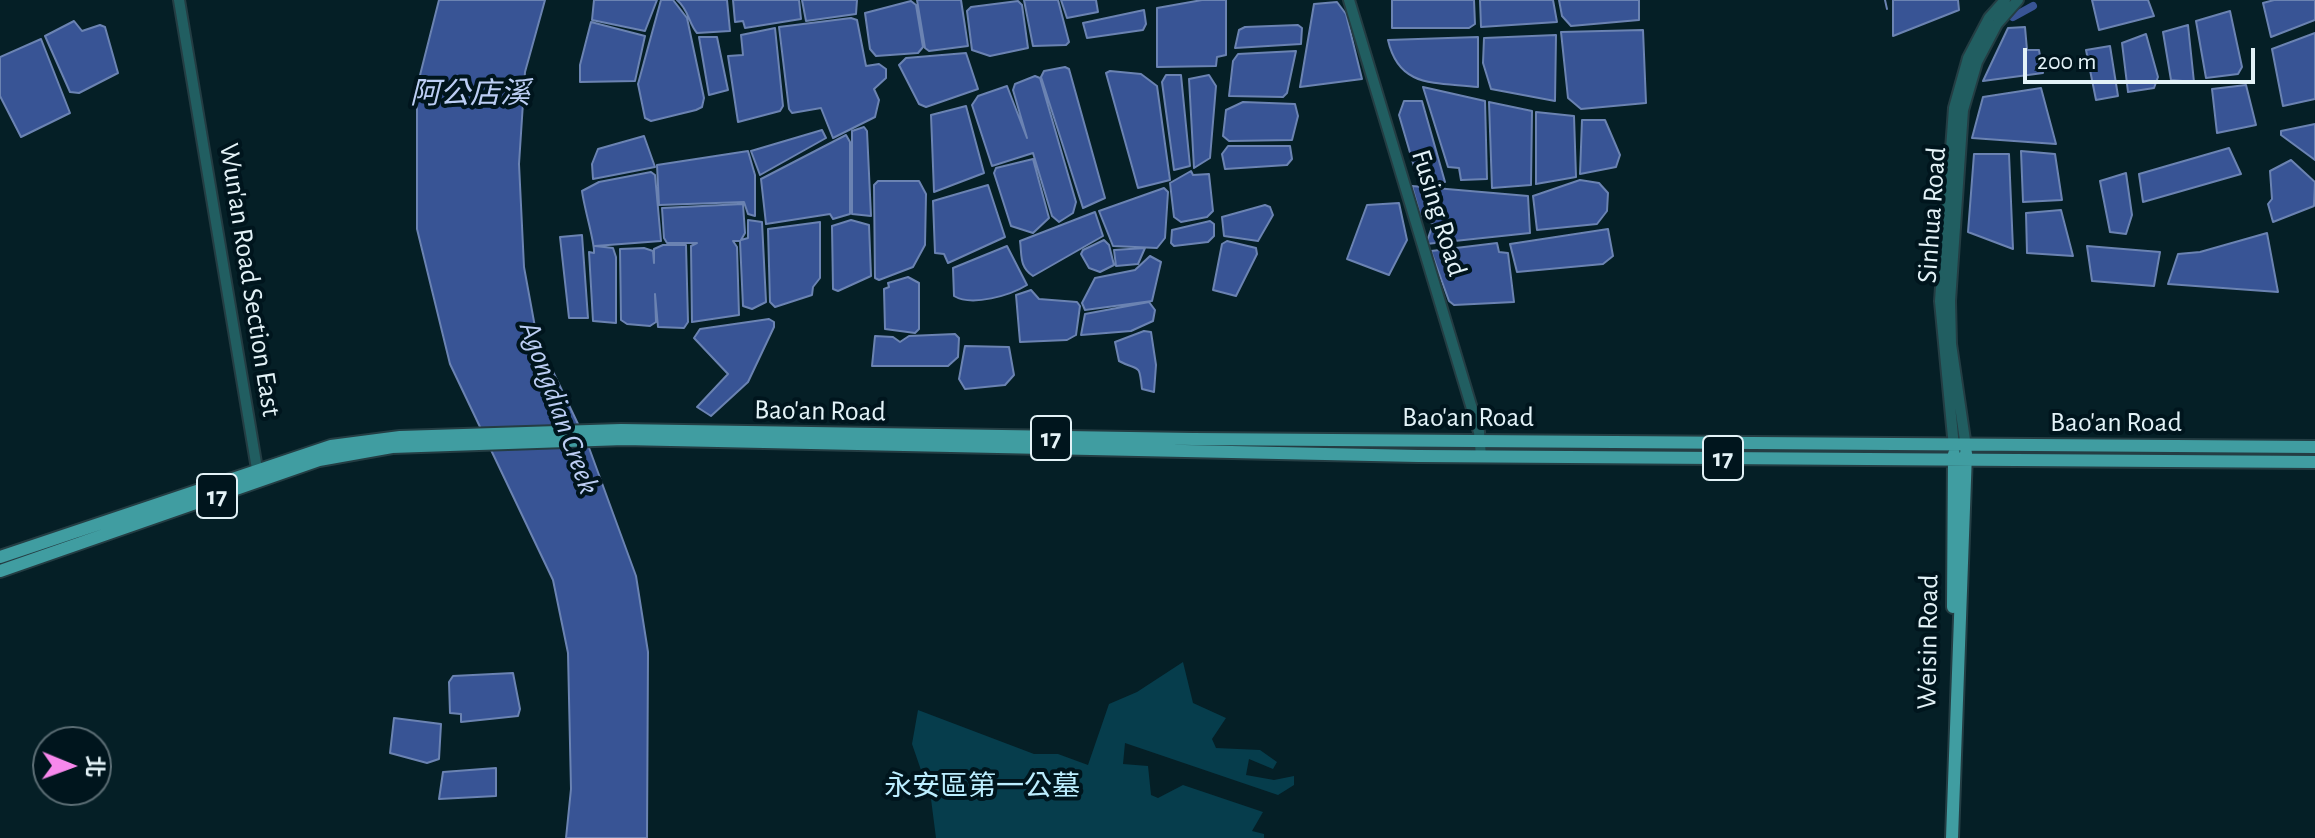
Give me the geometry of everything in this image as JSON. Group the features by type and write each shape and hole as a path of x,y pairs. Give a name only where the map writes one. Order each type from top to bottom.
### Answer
{"main road":[{"name":"Bao'an Road","path":"622,434 1481,441 2315,462"},
{"name":"Bao'an Road","path":"622,434 848,446 1481,456 2315,447"},
{"name":"17","path":"0,557 258,476 358,451 438,440 622,434"},
{"name":"Weisin Road","path":"1946,838 1960,453"},
{"name":"Weisin Road","path":"1952,838 1960,453"},
{"name":"17","path":"0,571 258,476"}],"street":[{"name":"Wun'an Road Section East","path":"179,0 258,476"},
{"name":"Fusing Road","path":"1349,0 1481,441 1481,456"},
{"name":"Sinhua Road","path":"1960,453 1940,301 1954,108 1968,58 1989,18 2005,0"},
{"name":"Sinhua Road","path":"1960,453 1950,301 1963,110 1977,62 1997,24 2018,0"}],"green space":[{"name":"永安區第一公墓","path":"1183,662 1193,703 1226,718 1212,739 1216,748 1260,750 1277,762 1273,769 1249,759 1246,775 1274,780 1294,776 1294,785 1278,795 1125,743 1123,764 1148,766 1151,795 1158,798 1183,785 1263,812 1252,831 1264,834 1264,838 936,838 931,799 912,744 918,710 1034,754 1058,754 1088,765 1109,704 1137,692"}],"water":[{"name":"阿公店溪","path":"439,0 545,0 525,72 519,164 524,267 537,338 588,445 636,576 648,652 647,838 566,838 571,789 568,653 553,580 450,364 417,229 417,87"},
{"path":"594,0 657,0 645,31 592,20"},
{"path":"661,0 673,0 687,18 704,98 702,107 696,110 651,121 645,118 638,84"},
{"path":"677,0 727,0 730,31 697,33"},
{"path":"733,0 799,0 801,19 745,28 743,21 735,22"},
{"path":"802,0 857,0 856,14 806,21"},
{"path":"917,0 961,0 968,46 929,51 925,48"},
{"path":"1024,0 1058,0 1069,42 1066,45 1033,46"},
{"path":"1061,0 1096,0 1098,12 1067,18"},
{"path":"1202,0 1226,0 1226,55 1217,57 1216,66 1157,67 1157,8"},
{"path":"1392,0 1474,0 1475,24 1469,28 1392,28"},
{"path":"1480,0 1553,0 1557,22 1481,27"},
{"path":"1559,0 1639,0 1639,20 1571,26 1562,16"},
{"path":"1893,0 1958,0 1959,10 1893,36"},
{"path":"2092,0 2148,0 2154,16 2099,30"},
{"path":"2315,0 2315,20 2271,37 2263,3"},
{"path":"911,1 916,5 923,47 918,53 876,56 870,49 865,13"},
{"path":"1018,1 1022,5 1028,48 990,56 972,50 967,11 971,7"},
{"path":"1337,2 1346,14 1362,79 1300,87 1314,4"},
{"path":"1144,10 1146,24 1143,30 1087,38 1083,23"},
{"path":"2230,11 2242,67 2238,74 2206,78 2196,21"},
{"path":"851,18 857,20 866,66 879,64 886,69 886,78 874,89 879,100 875,117 833,138 821,108 792,113 789,109 779,27"},
{"path":"74,21 82,31 100,25 105,27 118,73 79,93 70,92 45,36"},
{"path":"591,22 645,36 635,81 580,82 580,65"},
{"path":"1298,25 1302,28 1301,44 1235,48 1239,30 1245,27"},
{"path":"2188,25 2194,82 2171,80 2163,32"},
{"path":"2025,27 2027,50 2039,50 2043,73 1983,81 2008,28"},
{"path":"775,28 783,106 780,111 738,122 728,56 743,55 741,35"},
{"path":"1643,30 1646,103 1581,109 1568,98 1561,32"},
{"path":"2315,33 2315,99 2283,106 2272,49"},
{"path":"2146,34 2158,77 2154,88 2128,92 2122,43"},
{"path":"1556,35 1555,101 1491,89 1483,63 1484,38"},
{"path":"699,37 717,37 728,90 709,95"},
{"path":"1478,37 1478,87 1434,83 1410,75 1393,56 1388,40"},
{"path":"41,39 70,113 21,137 0,96 0,57"},
{"path":"2110,46 2118,96 2096,100 2086,50"},
{"path":"1296,51 1287,93 1283,97 1229,96 1233,61 1238,54"},
{"path":"966,53 978,89 926,107 919,104 899,65 906,58"},
{"path":"1069,69 1105,198 1083,208 1041,77 1044,71"},
{"path":"1106,73 1141,74 1157,86 1170,180 1138,188"},
{"path":"1166,75 1181,75 1190,166 1174,170 1162,82"},
{"path":"1209,75 1216,86 1210,158 1194,168 1189,79"},
{"path":"1035,76 1040,78 1076,202 1073,213 1059,222 1052,216 1033,153 992,166 972,105 978,96 1007,86 1027,138 1013,90 1015,84"},
{"path":"2246,85 2256,125 2217,133 2212,89"},
{"path":"1423,87 1485,101 1487,179 1461,180 1459,168 1448,167"},
{"path":"2041,88 2056,144 1972,138 1983,97"},
{"path":"1404,101 1422,101 1445,182 1418,180 1399,115"},
{"path":"1243,102 1295,104 1298,116 1292,140 1229,141 1223,136 1226,110"},
{"path":"1489,102 1532,111 1531,185 1492,188"},
{"path":"966,106 984,173 934,192 931,115"},
{"path":"1536,112 1574,116 1576,177 1536,184"},
{"path":"1582,120 1605,120 1620,155 1616,167 1580,174"},
{"path":"2315,124 2315,160 2281,135 2281,131"},
{"path":"864,127 867,131 871,216 852,214 852,131"},
{"path":"822,130 826,138 760,175 751,151"},
{"path":"846,135 850,142 850,214 833,219 830,214 766,224 761,179"},
{"path":"644,136 655,167 593,179 592,164 598,149"},
{"path":"1228,146 1290,146 1292,159 1287,165 1225,169 1222,154"},
{"path":"2229,148 2241,174 2143,202 2139,174"},
{"path":"748,151 755,175 755,216 748,214 744,202 659,205 657,165"},
{"path":"2021,151 2055,154 2062,200 2023,202"},
{"path":"1974,154 2009,154 2013,249 1968,232"},
{"path":"1033,159 1049,218 1033,233 1011,226 994,173 996,168"},
{"path":"2291,160 2315,182 2314,206 2273,222 2268,204 2272,199 2270,171"},
{"path":"1191,171 1193,175 1209,174 1213,211 1207,217 1181,222 1174,217 1170,183"},
{"path":"651,172 655,175 661,241 595,246 613,248 616,257 616,323 593,321 589,252 594,253 594,248 582,191 599,182"},
{"path":"2126,173 2132,215 2126,234 2110,232 2100,181"},
{"path":"1580,180 1599,183 1608,193 1607,211 1597,224 1537,230 1533,196"},
{"path":"878,181 919,181 926,194 925,245 913,267 879,280 875,278 874,185"},
{"path":"988,185 1005,237 948,263 944,254 935,253 933,201"},
{"path":"1412,186 1528,196 1530,233 1426,244 1433,224 1420,215"},
{"path":"1164,188 1168,192 1165,238 1157,248 1113,246 1099,211"},
{"path":"1399,203 1407,240 1389,275 1347,259 1367,205"},
{"path":"743,204 745,233 741,240 748,238 748,220 762,222 766,302 752,309 743,306 740,241 733,241 737,247 739,315 692,322 691,246 697,243 667,243 662,208"},
{"path":"1265,205 1270,207 1273,215 1258,241 1224,236 1222,217"},
{"path":"2061,210 2073,256 2027,253 2026,213"},
{"path":"1095,212 1103,236 1033,276 1025,269 1020,241"},
{"path":"851,220 869,225 871,276 838,291 833,289 832,226"},
{"path":"1210,221 1214,224 1214,236 1208,242 1174,246 1171,243 1172,230"},
{"path":"820,222 820,278 813,287 812,295 775,307 770,302 768,229"},
{"path":"1608,229 1613,256 1603,264 1517,272 1510,244"},
{"path":"2267,233 2278,292 2168,284 2178,254 2200,252"},
{"path":"582,235 588,318 569,318 560,237"},
{"path":"1104,240 1109,245 1114,265 1100,272 1089,268 1081,254"},
{"path":"1227,241 1256,248 1257,254 1236,296 1213,290 1222,244"},
{"path":"1497,243 1499,252 1508,253 1514,302 1454,305 1449,301 1431,251"},
{"path":"663,245 686,245 688,322 684,328 658,327 655,294 656,322 650,326 627,324 621,320 620,249 644,248 653,251 654,263 654,249"},
{"path":"1007,246 1027,285 1002,296 981,300 954,296 953,268"},
{"path":"2087,246 2160,252 2154,286 2092,281"},
{"path":"1145,248 1138,264 1116,266 1114,250"},
{"path":"1150,256 1161,262 1152,301 1085,310 1082,303 1095,278 1135,270"},
{"path":"908,277 919,283 919,329 915,333 885,329 884,289 889,287 888,283"},
{"path":"1031,290 1039,299 1077,302 1080,306 1076,335 1067,340 1020,342 1016,295"},
{"path":"1149,302 1155,310 1153,321 1131,331 1081,335 1085,314"},
{"path":"769,319 774,322 774,327 748,382 711,416 697,407 728,374 694,338 700,329"},
{"path":"1144,331 1151,332 1156,365 1154,392 1142,389 1137,369 1119,361 1115,342"},
{"path":"955,334 959,338 958,357 948,366 872,366 875,336 893,337 900,342 909,336"},
{"path":"965,346 1009,347 1014,375 1005,385 965,389 959,379"},
{"path":"513,673 520,709 518,716 461,722 461,714 450,713 449,682 453,676"},
{"path":"394,718 441,724 439,759 427,763 390,753"},
{"path":"496,768 496,796 439,799 443,772"}],"waterway":[{"path":"1885,0 1887,9"},
{"path":"2013,17 2033,6"}],"water label":[{"name":"Agongdian Creek","path":"559,408"}]}
